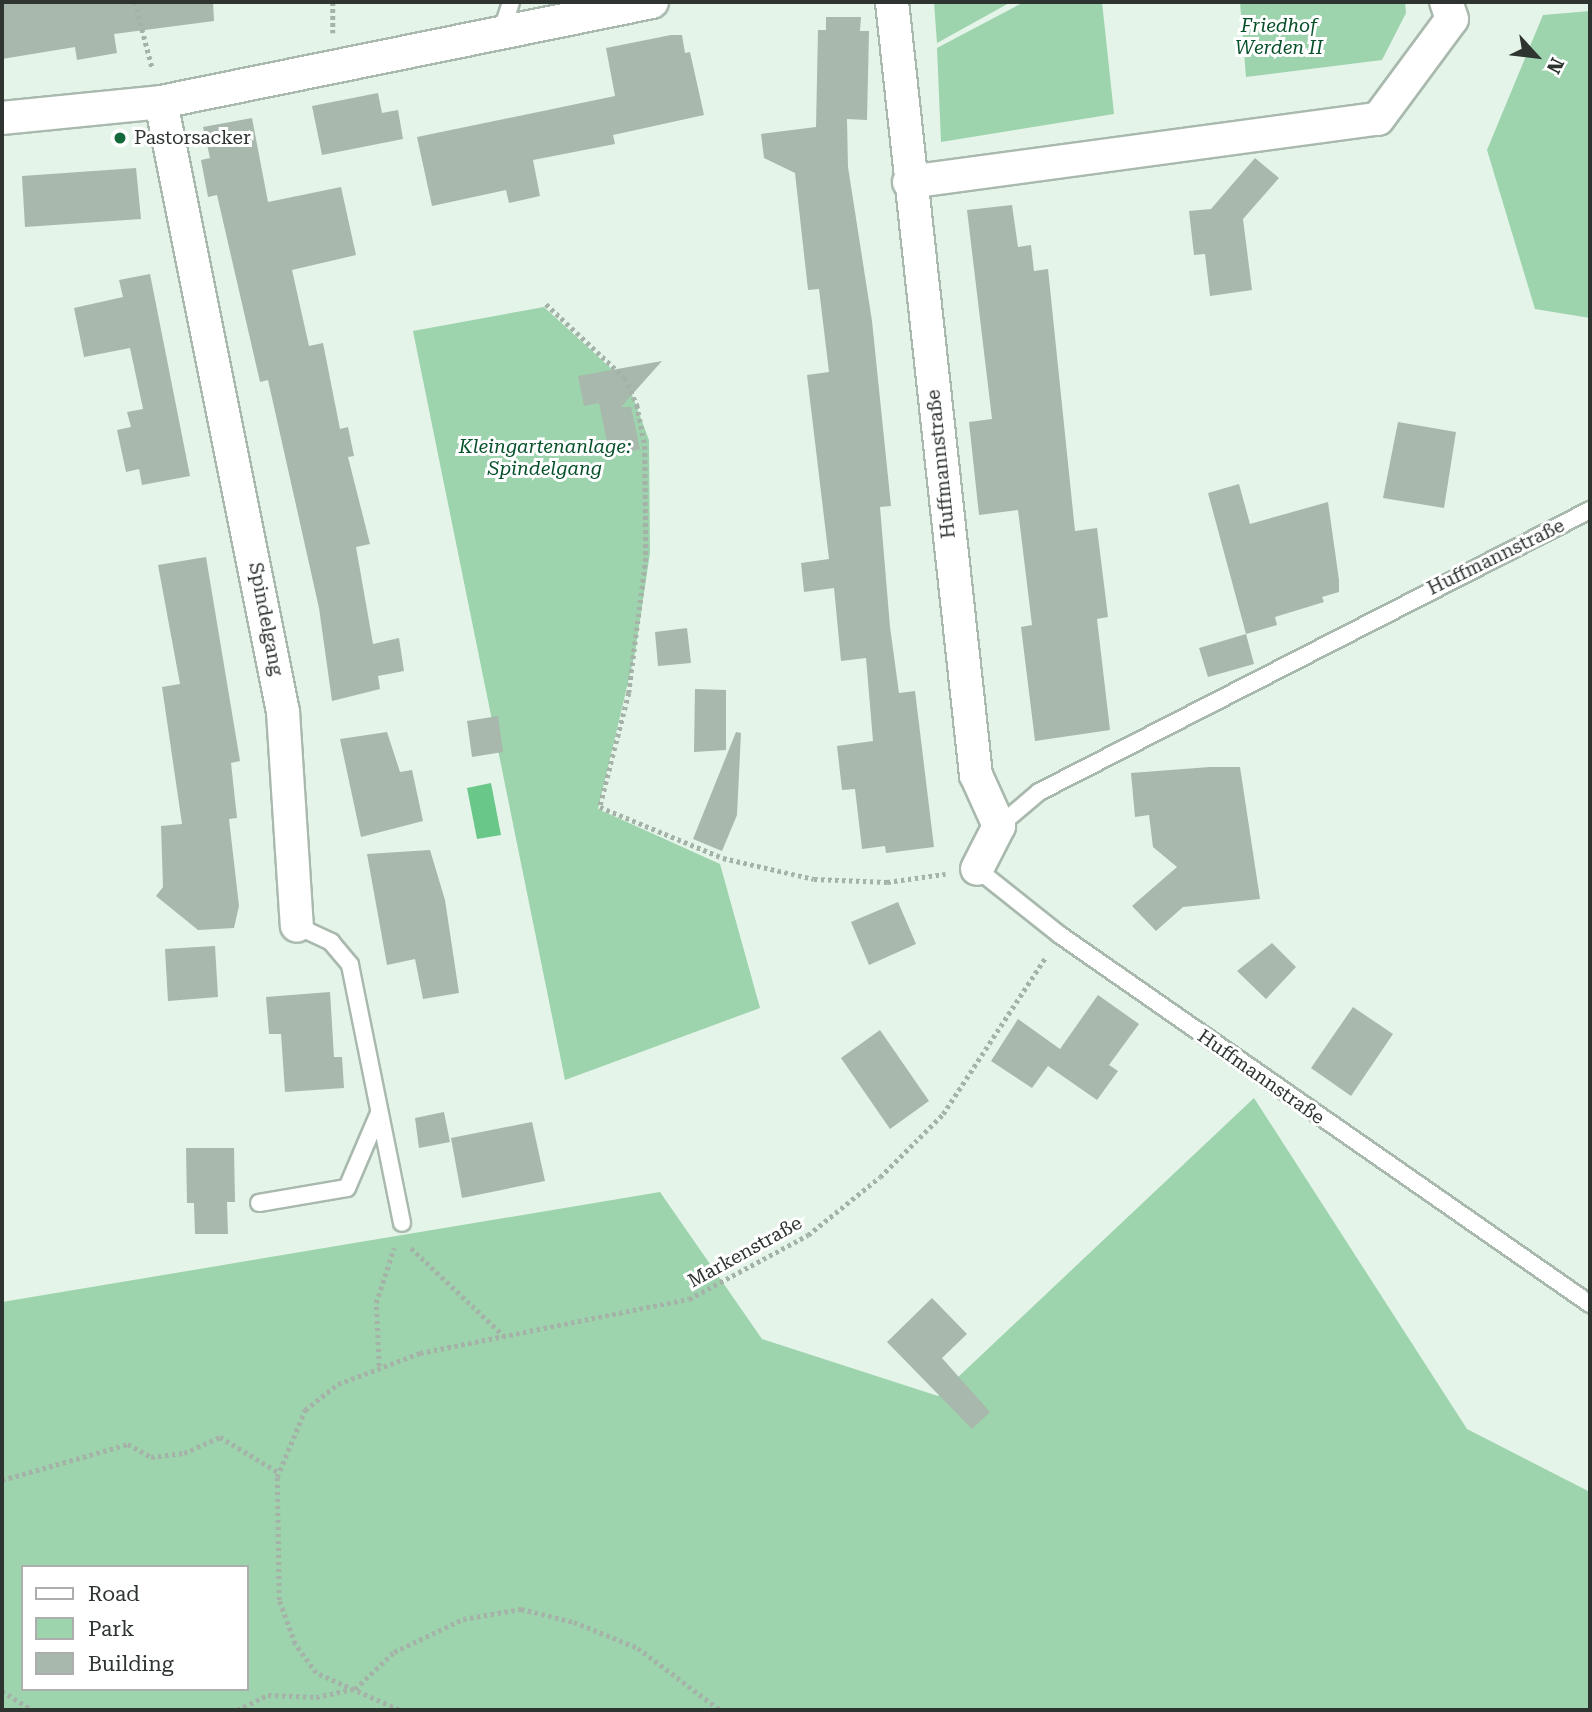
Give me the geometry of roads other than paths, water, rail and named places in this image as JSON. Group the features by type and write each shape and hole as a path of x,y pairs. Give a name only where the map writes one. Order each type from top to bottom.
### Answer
{"street":[{"path":"2,118 161,102 499,37 652,2"},
{"name":"Huffmannstraße","path":"892,2 909,182 976,775 999,825 977,869"},
{"path":"909,182 1378,120 1452,19 1446,2"},
{"name":"Spindelgang","path":"161,102 283,712 297,926"}],"lane":[{"path":"499,37 511,2"},
{"name":"Huffmannstraße","path":"999,825 1040,792 1590,510"},
{"name":"Huffmannstraße","path":"977,869 1060,935 1590,1304"},
{"name":"Spindelgang","path":"297,926 331,942 350,965 402,1223"},
{"path":"259,1203 347,1188 379,1113"}],"place":[{"name":"Pastorsacker","path":"120,138"}],"park label":[{"name":"Friedhof Werden II","path":"1279,37"},
{"name":"Kleingartenanlage: Spindelgang","path":"545,458"}]}
